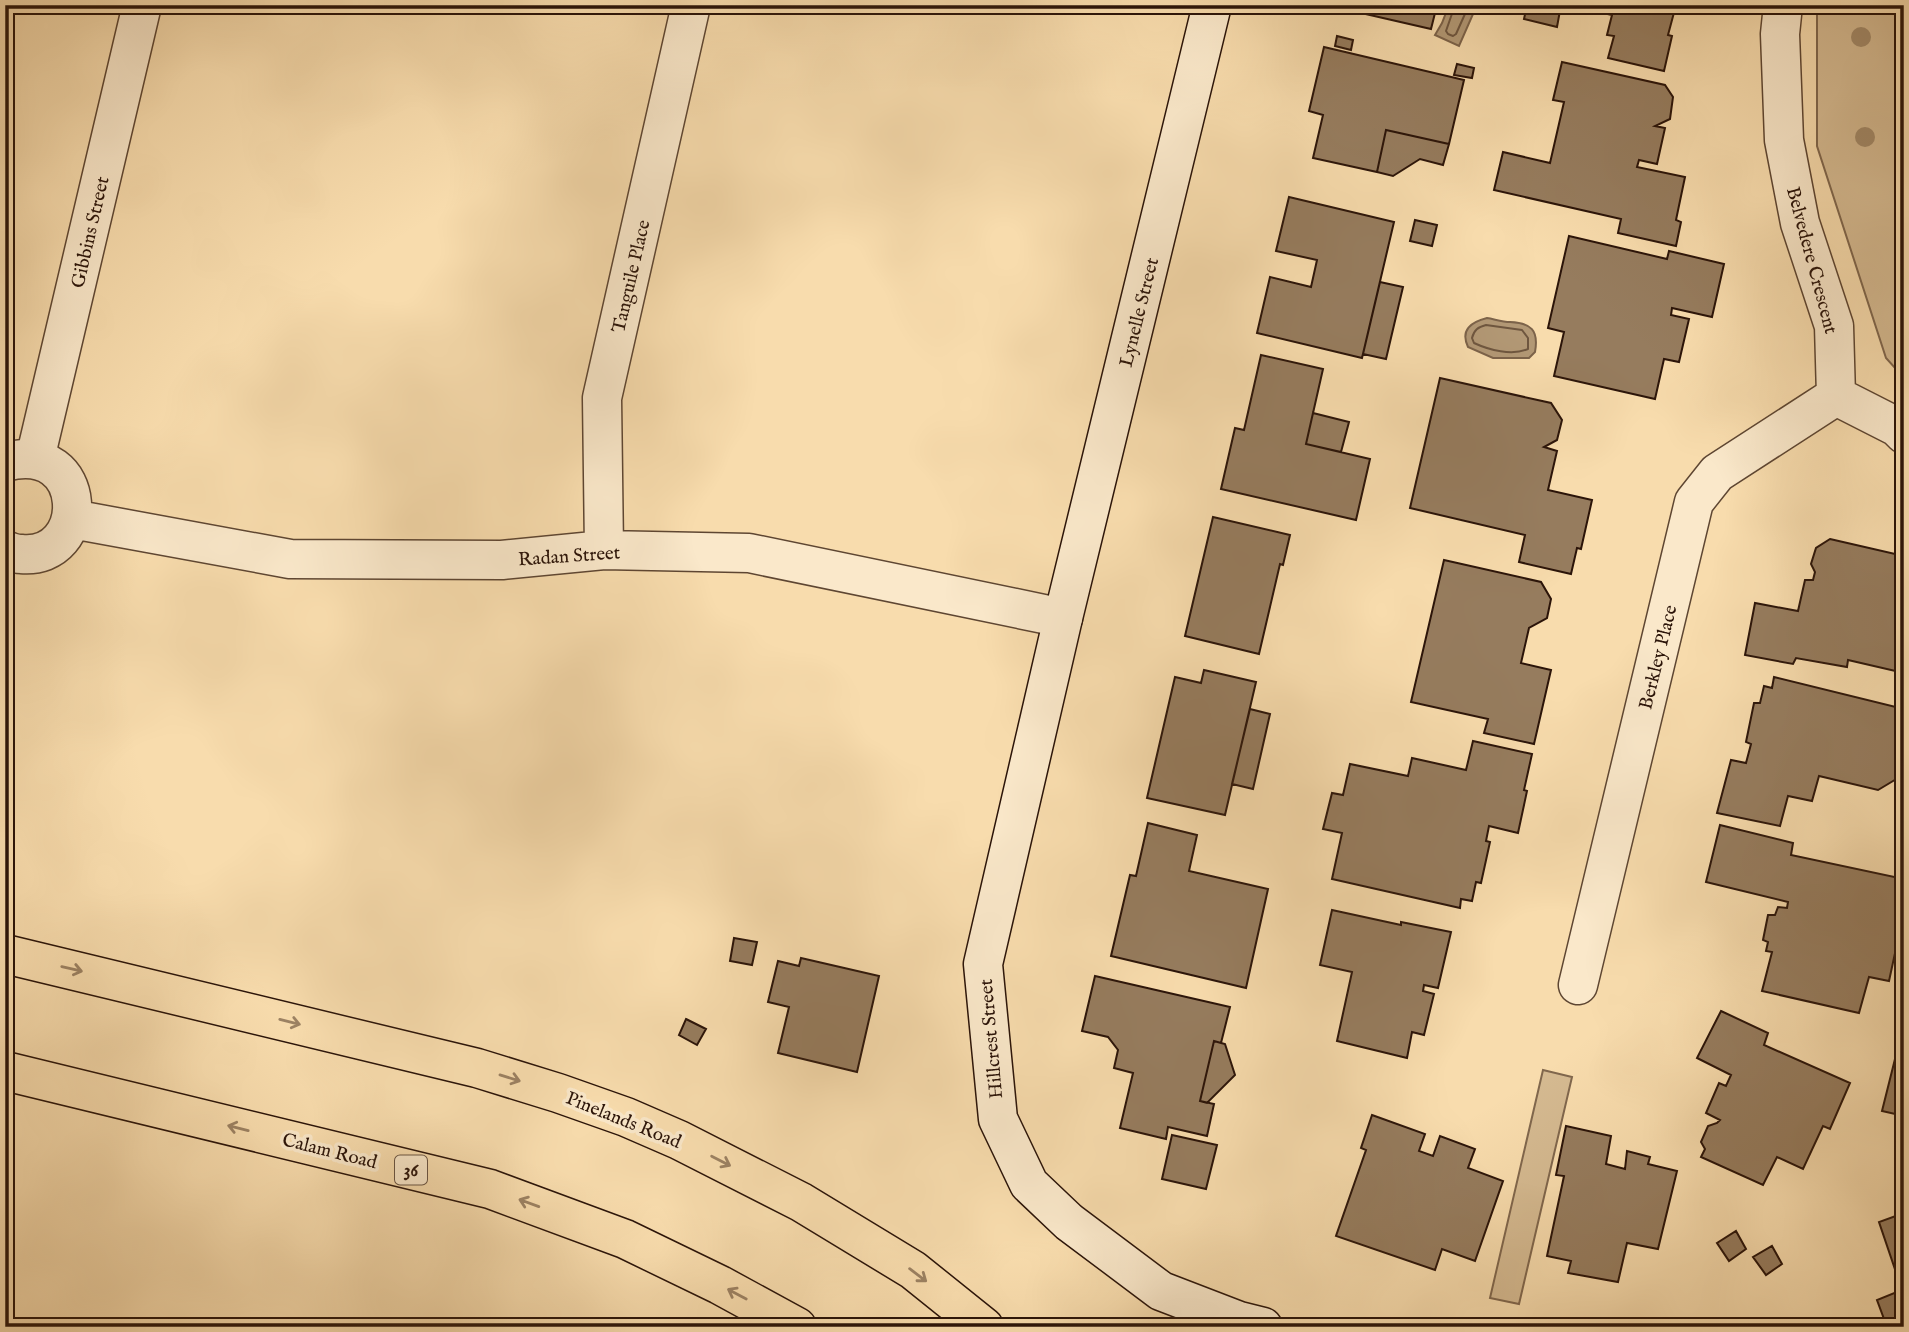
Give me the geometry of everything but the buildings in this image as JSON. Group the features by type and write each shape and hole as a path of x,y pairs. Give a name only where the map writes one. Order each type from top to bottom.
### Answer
{"main road":[{"name":"Pinelands Road","path":"5,954 477,1068 626,1117 679,1140 801,1202 913,1270 984,1327"},
{"name":"Calam Road","path":"5,1071 490,1189 625,1239 720,1285 797,1327"}],"street":[{"name":"Gibbins Street","path":"20,461 142,5"},
{"name":"Tanguile Place","path":"604,551 602,398 691,5"},
{"name":"Lynelle Street","path":"1063,618 1212,5"},
{"name":"Belvedere Crescent","path":"1783,5 1780,34 1784,140 1800,223 1834,326 1836,396"},
{"path":"1836,396 1897,427 1904,434"},
{"name":"Berkley Place","path":"1578,985 1694,502 1717,473 1836,396"},
{"path":"5,550 22,554 38,553 53,546 65,534 72,519 71,493 58,471 47,463 20,461"},
{"name":"Radan Street","path":"72,519 290,559 502,560 604,551 749,553 1063,618"},
{"name":"Hillcrest Street","path":"1063,618 984,964 998,1119 1029,1184 1069,1222 1161,1291 1239,1321 1263,1327"}],"shaded area":[{"path":"1817,5 1904,5 1904,378 1886,358 1817,146"},
{"path":"1543,1070 1572,1077 1519,1304 1490,1298"}],"water":[{"path":"1449,5 1477,5 1459,46 1435,35"},
{"path":"1487,318 1528,326 1536,338 1535,352 1529,358 1493,358 1468,347 1466,331 1476,322"}]}
